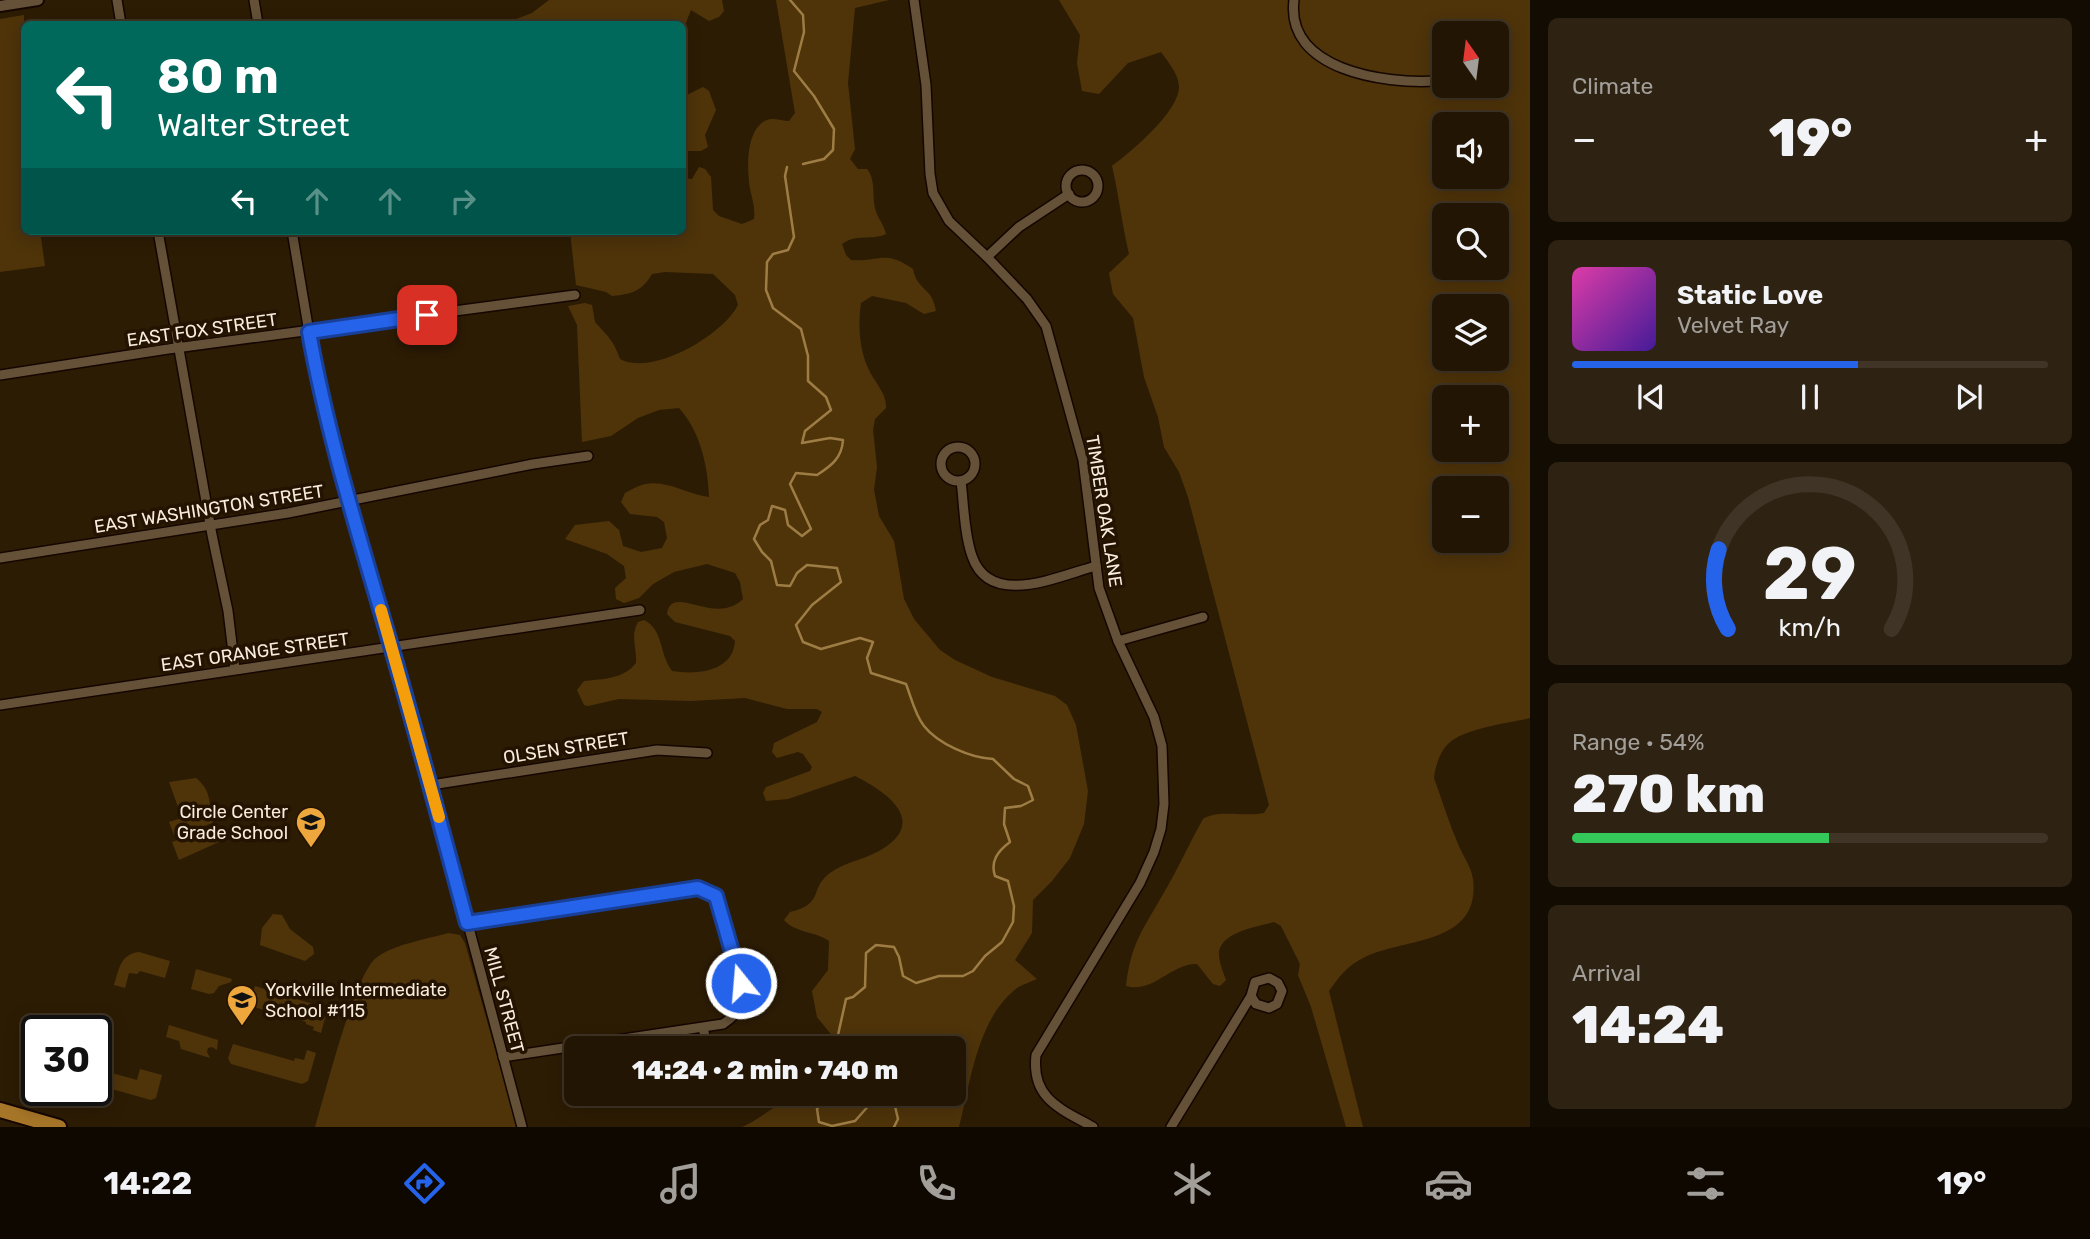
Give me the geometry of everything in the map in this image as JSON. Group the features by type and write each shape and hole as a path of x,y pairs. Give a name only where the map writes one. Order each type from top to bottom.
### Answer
{"main road":[{"path":"0,1111 60,1127"}],"street":[{"path":"0,6 38,0"},
{"path":"117,0 120,21"},
{"path":"254,0 258,21"},
{"name":"TIMBER OAK LANE","path":"914,0 926,85 933,193 949,221 1037,311 1047,328 1083,460 1099,588 1118,640 1154,717 1162,746 1164,804 1161,829 1140,883 1040,1049 1035,1066 1040,1089 1046,1098 1056,1107 1093,1127"},
{"path":"1294,0 1295,25 1304,45 1329,63 1369,77 1407,83 1432,81"},
{"path":"987,257 1019,227 1069,194"},
{"path":"159,235 228,611 235,669"},
{"name":"MILL STREET","path":"293,235 320,393 431,785 522,1127"},
{"name":"EAST FOX STREET","path":"0,375 575,295"},
{"name":"EAST WASHINGTON STREET","path":"0,558 349,502 533,464 588,456"},
{"path":"961,481 971,554 979,571 999,584 1020,587 1096,566"},
{"name":"EAST ORANGE STREET","path":"0,705 640,610"},
{"path":"1118,640 1203,617"},
{"name":"OLSEN STREET","path":"431,785 657,750 707,753"},
{"path":"467,923 698,888 716,896 741,983 743,999 736,1013 723,1024 503,1057"},
{"path":"1171,1127 1251,996"},
{"path":"703,1028 705,1036"},
{"path":"676,1032 677,1036"}],"shaded area":[{"path":"549,0 722,0 724,11 719,17 709,21 691,10 686,22 511,21 532,13"},
{"path":"776,0 889,0 855,8 848,83 855,149 850,159 858,169 867,169 870,173 875,208 886,234 853,239 842,244 851,260 889,258 913,269 918,281 931,297 936,311 924,314 906,303 872,296 861,303 863,352 886,403 886,408 875,419 873,430 877,467 874,490 879,516 894,541 904,599 914,619 940,650 992,677 1055,696 1067,705 1076,725 1088,791 1084,824 1070,858 1033,900 1032,933 1015,960 1037,979 1017,988 993,1016 984,1033 966,1097 966,1036 832,1036 817,1017 812,991 828,970 829,941 794,927 784,920 790,912 808,905 830,873 879,851 894,840 901,829 902,819 890,799 855,776 788,799 766,801 763,793 766,787 810,771 812,767 803,754 798,752 777,758 772,752 774,743 817,722 822,712 817,709 787,709 745,698 691,701 619,699 588,706 584,705 577,690 584,681 613,677 636,663 634,637 638,622 644,620 655,630 672,671 702,671 721,665 733,651 735,641 730,636 675,622 667,614 670,605 677,602 720,609 743,599 740,582 735,573 707,564 674,572 653,584 639,598 624,603 616,599 615,588 626,578 624,566 607,554 565,539 575,525 609,521 619,530 623,546 641,552 662,548 667,538 664,522 657,517 630,514 621,502 625,493 641,485 654,483 709,497 702,450 692,427 679,408 659,410 638,418 611,436 582,442 577,325 568,306 585,303 592,305 595,322 612,342 620,359 634,363 667,358 703,340 730,317 738,305 735,295 713,274 652,274 636,291 612,296 576,285 570,235 686,235 686,178 692,179 699,167 705,169 711,177 713,210 719,216 742,224 754,219 748,165 752,138 760,124 767,120 789,121 795,113"},
{"path":"1059,0 1530,0 1530,718 1465,733 1446,746 1437,764 1434,778 1473,879 1472,901 1465,917 1453,928 1436,936 1380,951 1357,961 1329,991 1363,1127 1346,1127 1311,1007 1298,975 1300,964 1281,926 1274,922 1242,931 1227,939 1219,951 1226,980 1220,986 1213,984 1197,964 1179,968 1145,986 1126,986 1138,938 1203,819 1216,814 1264,813 1269,805 1188,497 1179,472 1164,447 1158,417 1144,377 1133,318 1113,294 1109,273 1129,254 1112,166 1142,141 1172,107 1179,86 1177,77 1161,52 1128,63 1099,94 1082,91 1077,63 1080,35"},
{"path":"24,15 24,21 21,21 21,235 41,235 45,266 0,272 0,19"},
{"path":"703,87 709,91 716,110 705,135 708,147 701,151 686,151 686,96"},
{"path":"196,778 208,793 213,823 174,835 169,822 182,818 169,782"},
{"path":"211,828 219,842 179,860 172,842"},
{"path":"273,914 282,915 290,929 313,947 314,954 305,961 260,945 262,928"},
{"path":"448,933 460,935 465,943 517,1127 315,1127 350,1011 367,969 376,958 391,949"},
{"path":"139,952 170,961 165,978 140,971 137,974 129,973 125,988 114,985 124,959"},
{"path":"196,969 232,979 231,982 219,986 214,993 191,989"},
{"path":"255,986 319,1006 325,1018 321,1033 313,1030 314,1027 306,1022 254,1007 257,995 253,992"},
{"path":"169,1025 218,1040 217,1050 208,1048 210,1058 181,1049 179,1041 166,1037"},
{"path":"233,1044 294,1061 295,1058 304,1060 307,1050 316,1053 308,1081 302,1084 231,1064 228,1058"},
{"path":"140,1069 162,1075 156,1098 151,1100 112,1089 112,1073 137,1080"},
{"path":"777,1106 964,1106 959,1127 742,1127"}],"waterway":[{"path":"790,0 803,15 804,32 794,71 814,96 834,129 833,150 824,159 803,164"},
{"path":"787,167 785,176 794,237 788,250 773,254 767,262 766,290 773,308 801,329 808,356 808,381 826,397 831,410 805,431 802,443 830,438 843,440 838,457 831,465 817,475 796,473 790,484 811,529 802,536 788,525 785,510 772,506 768,520 760,525 754,539 771,561 777,585 790,586 797,573 807,565 837,568 841,582 812,605 796,625 803,642 821,649 860,638 873,642 867,658 871,673 906,684 918,717 930,733 956,749 993,759 1014,779 1028,786 1033,800 1021,806 1005,808 1004,824 1010,842 996,857 994,871 995,876 1008,881 1014,906 1013,922 1002,942 985,956 973,971 963,976 939,976 916,983 903,976 894,947 876,945 866,953 865,987 846,999 839,1036"},
{"path":"819,1106 817,1109 819,1122 832,1126 855,1121 868,1106"},
{"path":"894,1127 898,1119 895,1106"}],"slow traffic":[{"path":"381,610 439,817"}],"place":[{"name":"Circle Center Grade School","path":"311,849"},
{"name":"Yorkville Intermediate School #115","path":"242,1027"}],"route":[{"path":"427,315 309,332 335,453 419,743 467,923 698,888 716,896 741,983"}]}
